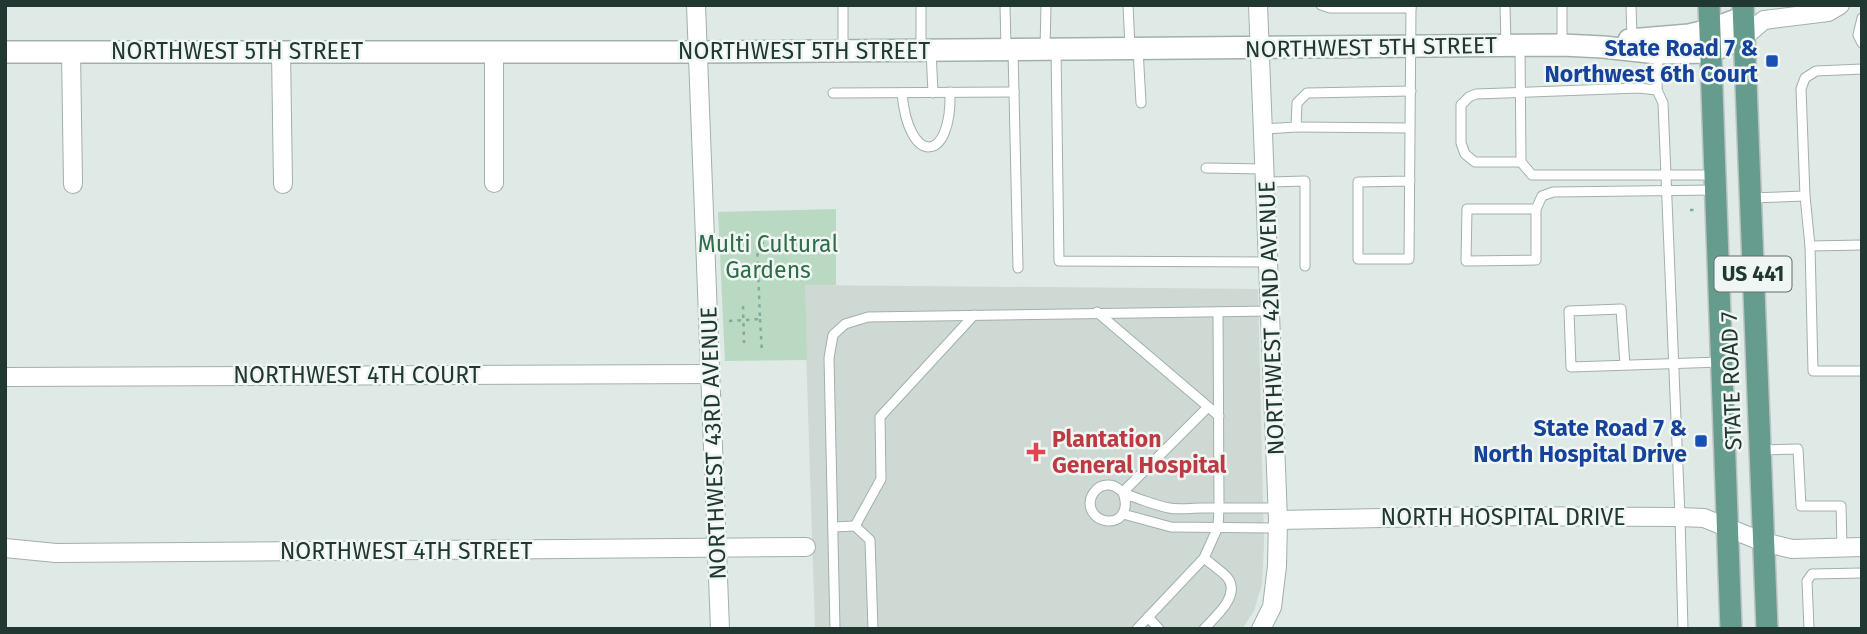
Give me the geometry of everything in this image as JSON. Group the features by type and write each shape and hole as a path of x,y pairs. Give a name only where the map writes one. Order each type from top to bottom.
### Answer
{"main road":[{"name":"STATE ROAD 7","path":"1709,5 1731,629"},
{"name":"STATE ROAD 7","path":"1744,20 1767,629"}],"street":[{"name":"NORTHWEST 43RD AVENUE","path":"696,5 720,629"},
{"name":"NORTHWEST 42ND AVENUE","path":"1258,5 1278,519 1277,566 1272,607 1261,629"},
{"path":"1744,20 1768,5"},
{"path":"1744,20 1828,12 1840,5"},
{"name":"NORTHWEST 5TH STREET","path":"1603,47 1632,39 1683,36 1744,20"},
{"name":"NORTHWEST 5TH STREET","path":"5,52 698,52 1562,45 1658,53 1710,52 1744,20"},
{"path":"281,51 283,184"},
{"path":"494,51 494,183"},
{"path":"71,52 73,184"},
{"name":"NORTHWEST 4TH COURT","path":"5,377 710,374"},
{"name":"NORTH HOSPITAL DRIVE","path":"1278,519 1680,517 1704,518 1727,527"},
{"path":"1727,527 1763,542 1792,548 1862,547"},
{"name":"NORTHWEST 4TH STREET","path":"5,548 55,553 806,547"}],"lane":[{"path":"843,5 843,51"},
{"path":"921,5 933,93"},
{"path":"1005,5 1014,92 1017,268"},
{"path":"1045,5 1050,50 1059,261 1269,262"},
{"path":"1128,5 1141,103"},
{"path":"1321,5 1330,8 1411,7 1411,91 1410,128 1410,181 1409,259 1358,259 1358,182 1410,181"},
{"path":"1504,5 1520,92 1521,162 1532,176 1666,176 1715,183"},
{"path":"1562,5 1562,45"},
{"path":"1631,5 1632,39"},
{"path":"1862,18 1858,35 1862,43"},
{"path":"1658,53 1657,90 1663,103 1667,191 1683,629"},
{"path":"1862,69 1816,71 1805,78 1801,89 1805,197 1810,246 1813,371 1862,371"},
{"path":"1521,162 1475,162 1465,154 1461,143 1461,105 1469,97 1476,94 1520,92 1638,88 1657,90"},
{"path":"1296,127 1297,103 1307,93 1411,91"},
{"path":"902,93 911,134 923,147 929,148 940,141 949,121 950,92"},
{"path":"833,93 1014,92"},
{"path":"1264,129 1410,128"},
{"path":"1206,168 1305,181 1305,266"},
{"path":"1536,209 1467,209 1466,261 1536,260 1536,209 1542,196 1553,192 1667,191 1715,183"},
{"path":"1750,198 1805,197"},
{"path":"1810,246 1862,245"},
{"path":"1625,365 1621,309 1569,311 1571,367 1721,362"},
{"path":"835,629 828,358 833,335 845,324 868,317 1271,311"},
{"path":"1097,312 1219,416"},
{"path":"1137,629 1204,558 1218,527 1218,312"},
{"path":"855,526 881,479 880,417 974,315"},
{"path":"1123,492 1207,408"},
{"path":"1760,450 1798,449 1801,506 1841,506 1842,547"},
{"path":"1123,492 1126,504 1118,519 1102,520 1092,511 1090,500 1097,489 1110,484 1123,492 1170,509 1219,508 1278,519"},
{"path":"1123,514 1171,527 1218,527 1278,519"},
{"path":"833,527 855,526 870,540 873,629"},
{"path":"1203,629 1226,605 1231,585 1228,578 1204,558"},
{"path":"1809,629 1807,581 1812,574 1862,573"},
{"path":"1148,617 1159,629"}],"path":[{"path":"1690,210 1701,211"},
{"path":"722,244 807,242"},
{"path":"757,243 762,353"},
{"path":"743,306 744,343"},
{"path":"729,321 760,319"}],"shaded area":[{"name":"Plantation General Hospital","path":"804,285 1258,289 1264,544 1262,584 1254,611 1242,629 815,629"}],"green space":[{"name":"Multi Cultural Gardens","path":"836,209 836,285 805,285 807,360 725,361 718,212"}],"place":[{"name":"State Road 7 & Northwest 6th Court","path":"1772,61"},
{"name":"State Road 7 & North Hospital Drive","path":"1701,441"},
{"name":"Plantation General Hospital","path":"1036,452"}]}
